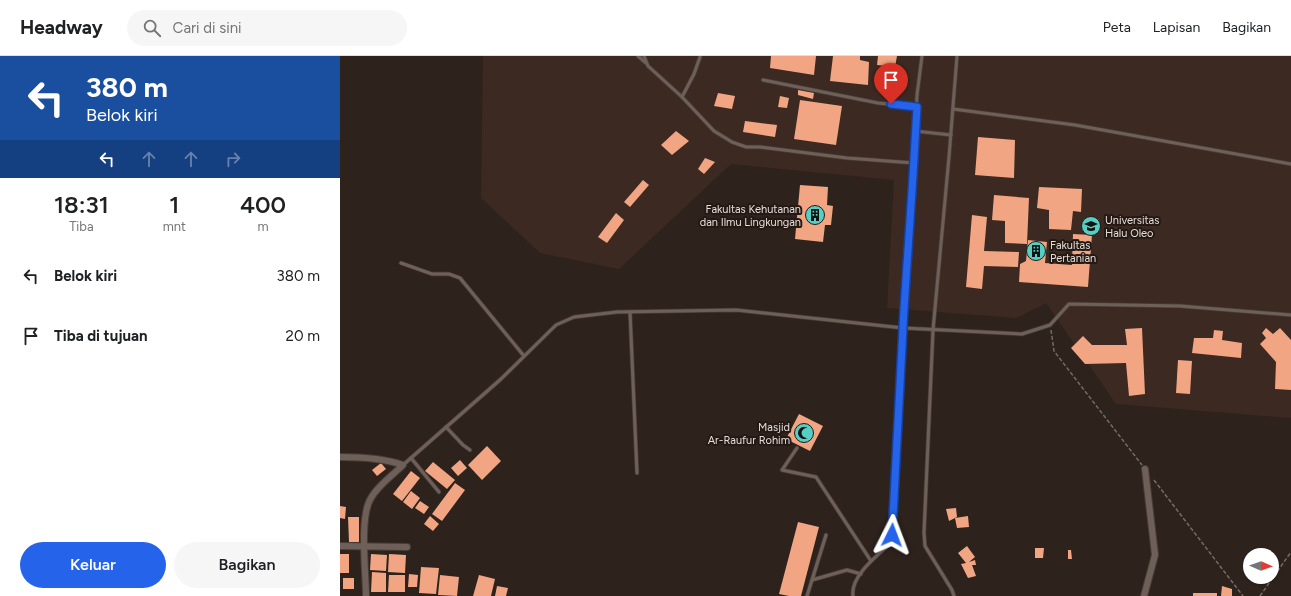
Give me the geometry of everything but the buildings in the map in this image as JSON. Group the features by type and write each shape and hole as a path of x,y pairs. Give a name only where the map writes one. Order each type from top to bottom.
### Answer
{"street":[{"path":"340,457 373,458 404,465"},
{"path":"366,596 364,546 365,518 368,504 376,490 404,465"},
{"path":"1144,596 1155,555 1145,469"},
{"path":"340,546 407,547"}],"lane":[{"path":"638,56 682,97 714,131 732,142 746,147 760,147 848,158 914,162"},
{"path":"644,56 648,66"},
{"path":"853,596 852,591 858,577 871,561 891,543 904,309 917,107 922,56"},
{"path":"954,596 952,590 925,546 924,533 933,330 951,135 956,56"},
{"path":"682,97 694,74 700,57"},
{"path":"762,80 878,103 917,107"},
{"path":"953,109 1075,125 1291,164"},
{"path":"916,131 951,135"},
{"path":"401,262 432,274 449,274 460,278 524,356"},
{"path":"404,465 524,356 556,324 574,317 630,312 736,310 903,328 1022,334 1050,325 1069,304 1180,306 1291,315"},
{"path":"630,312 637,473"},
{"path":"446,427 463,445 470,450"},
{"path":"797,448 782,470 816,476 871,561"},
{"path":"411,458 439,492"},
{"path":"807,596 826,535"},
{"path":"812,580 847,570 861,574"}],"path":[{"path":"1050,325 1054,351 1145,469"},
{"path":"1154,481 1243,596"},
{"path":"1260,596 1291,552"}],"shaded area":[{"name":"Universitas Halu Oleo","path":"483,56 1291,56 1291,418 1116,404 1046,303 1016,318 887,308 894,180 731,164 619,269 540,253 481,198"}],"place":[{"name":"Fakultas Kehutanan dan Ilmu Lingkungan","path":"815,215"},
{"name":"Universitas Halu Oleo","path":"1091,226"},
{"name":"Fakultas Pertanian","path":"1036,251"},
{"name":"Masjid Ar-Raufur Rohim","path":"804,433"}],"route":[{"path":"891,104 917,107 892,535"}]}
